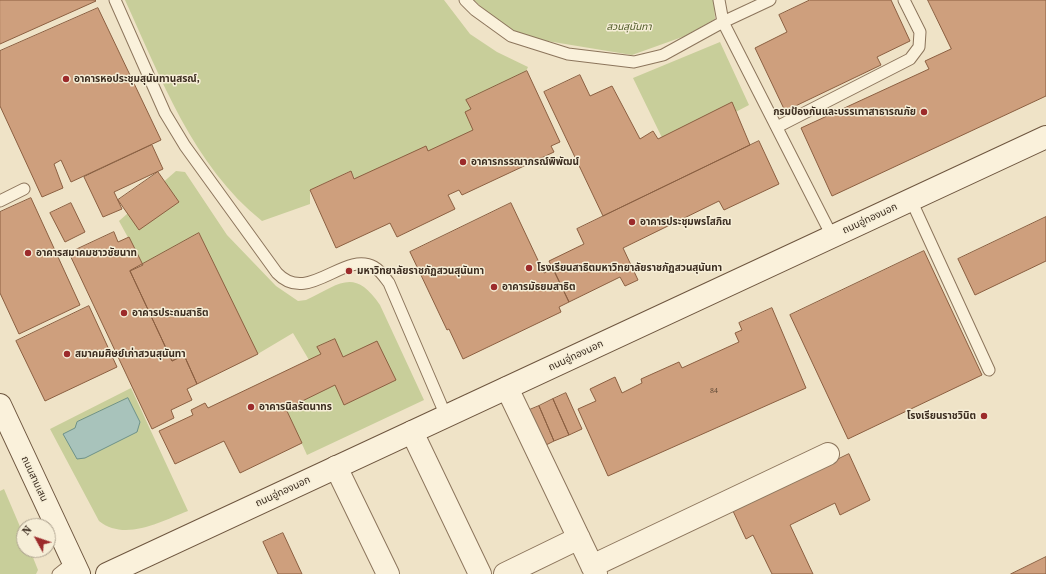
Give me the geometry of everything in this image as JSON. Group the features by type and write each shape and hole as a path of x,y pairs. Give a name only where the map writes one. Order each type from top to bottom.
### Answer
{"street":[{"name":"ถนนอู่ทองนอก","path":"107,574 1046,137"},
{"path":"507,388 594,570 828,454"},
{"name":"ถนนสามเสน","path":"0,405 70,570"},
{"path":"412,432 480,574"},
{"path":"336,467 388,574"},
{"path":"505,574 579,538"}],"lane":[{"path":"115,0 169,119 219,194 277,273 290,283 299,284 310,282 356,264 365,264 374,267 389,283 446,416"},
{"path":"465,0 475,10 511,36 568,54 607,60 634,62 663,55 723,22 770,0"},
{"path":"719,0 723,22 832,236"},
{"path":"777,127 910,58 919,47 920,32 904,0"},
{"path":"0,201 24,190"},
{"path":"911,200 988,370"}],"green space":[{"path":"125,0 444,0 470,34 497,52 528,67 504,118 362,189 350,171 310,190 310,204 262,221 238,199 217,174 198,147 166,90"},
{"name":"สวนสุนันทา","path":"474,0 714,0 715,19 685,36 632,55 541,40 516,32 492,17"},
{"path":"720,42 749,105 667,148 633,78"},
{"path":"176,171 185,172 227,235 276,286 298,301 306,300 346,282 354,282 371,293 380,305 424,400 307,455 286,409 324,390 293,333 256,355 199,233 143,265 119,221"},
{"path":"131,388 188,511 144,528 120,530 109,527 99,521 50,429"},
{"path":"4,489 16,518 16,558 33,558 38,570 36,574 0,574 0,491"}],"water":[{"path":"128,398 140,422 137,432 85,458 77,459 63,434 75,428 77,422"}],"building":[{"path":"0,0 95,0 96,1 0,44"},
{"path":"810,0 891,0 910,41 877,57 881,65 785,111 755,48 787,32 779,15"},
{"name":"กรมป้องกันและบรรเทาสาธารณภัย","path":"928,0 1046,0 1046,96 832,196 801,128 929,69 925,61 951,49"},
{"name":"อาคารหอประชุมสุนันทานุสรณ์,","path":"98,8 161,140 71,182 61,160 54,164 63,188 42,197 0,106 0,51"},
{"name":"อาคารกรรณาภรณ์พิพัฒน์","path":"527,71 560,142 551,146 554,152 462,195 459,190 448,195 455,209 397,237 390,223 336,248 310,190 351,171 354,179 426,146 428,151 473,130 465,112 471,109 466,100"},
{"path":"580,75 590,96 612,86 640,139 653,131 658,139 732,102 750,145 603,216 544,92"},
{"name":"อาคารประชุมพรโสภิณ","path":"759,141 779,184 724,210 719,201 623,248 638,280 625,286 620,277 569,302 549,261 584,244 577,229"},
{"path":"152,145 163,169 114,192 122,209 103,217 84,177"},
{"path":"158,172 179,202 139,230 118,200"},
{"name":"อาคารสมาคมชาวชัยนาท","path":"31,198 80,305 19,334 0,293 0,212"},
{"path":"71,203 85,232 65,242 50,213"},
{"name":"อาคารมัธยมสาธิต","path":"511,203 544,273 553,268 569,302 559,307 561,312 463,359 449,329 447,330 410,252"},
{"path":"1046,217 1046,261 975,295 958,259"},
{"name":"อาคารประถมสาธิต","path":"114,232 118,242 129,237 143,265 130,271 172,361 184,355 197,384 187,389 192,400 171,410 174,418 152,429 69,253"},
{"path":"199,233 258,354 197,384 184,355 172,361 130,271"},
{"path":"924,251 982,375 848,439 790,315"},
{"name":"สมาคมศิษย์เก่าสวนสุนันทา","path":"89,306 117,367 45,401 16,341"},
{"path":"772,308 806,388 608,476 578,409 596,401 590,389 615,377 622,393 642,383 641,379 679,362 682,368 739,342 735,333 742,330 739,323"},
{"name":"อาคารนิลรัตนาทร","path":"335,339 343,357 377,341 396,380 344,405 335,385 286,409 302,443 240,473 224,441 175,464 159,431 193,415 191,410 205,403 208,408 321,354 317,347"},
{"path":"566,393 582,429 569,435 553,399"},
{"path":"553,399 569,435 554,441 539,406"},
{"path":"539,406 554,441 542,447 527,411"},
{"path":"849,454 870,500 840,515 835,503 790,525 813,574 772,574 753,535 746,539 733,511"},
{"path":"283,533 302,574 278,574 263,542"},
{"path":"1046,557 1046,574 1011,574"}],"place":[{"name":"อาคารหอประชุมสุนันทานุสรณ์,","path":"66,79"},
{"name":"กรมป้องกันและบรรเทาสาธารณภัย","path":"924,112"},
{"name":"อาคารกรรณาภรณ์พิพัฒน์","path":"463,162"},
{"name":"อาคารประชุมพรโสภิณ","path":"632,222"},
{"name":"อาคารสมาคมชาวชัยนาท","path":"28,253"},
{"name":"โรงเรียนสาธิตมหาวิทยาลัยราชภัฏสวนสุนันทา","path":"529,268"},
{"name":"มหาวิทยาลัยราชภัฏสวนสุนันทา","path":"349,271"},
{"name":"อาคารมัธยมสาธิต","path":"494,287"},
{"name":"อาคารประถมสาธิต","path":"124,313"},
{"name":"สมาคมศิษย์เก่าสวนสุนันทา","path":"67,354"},
{"name":"อาคารนิลรัตนาทร","path":"251,407"},
{"name":"โรงเรียนราชวินิต","path":"984,416"}]}
